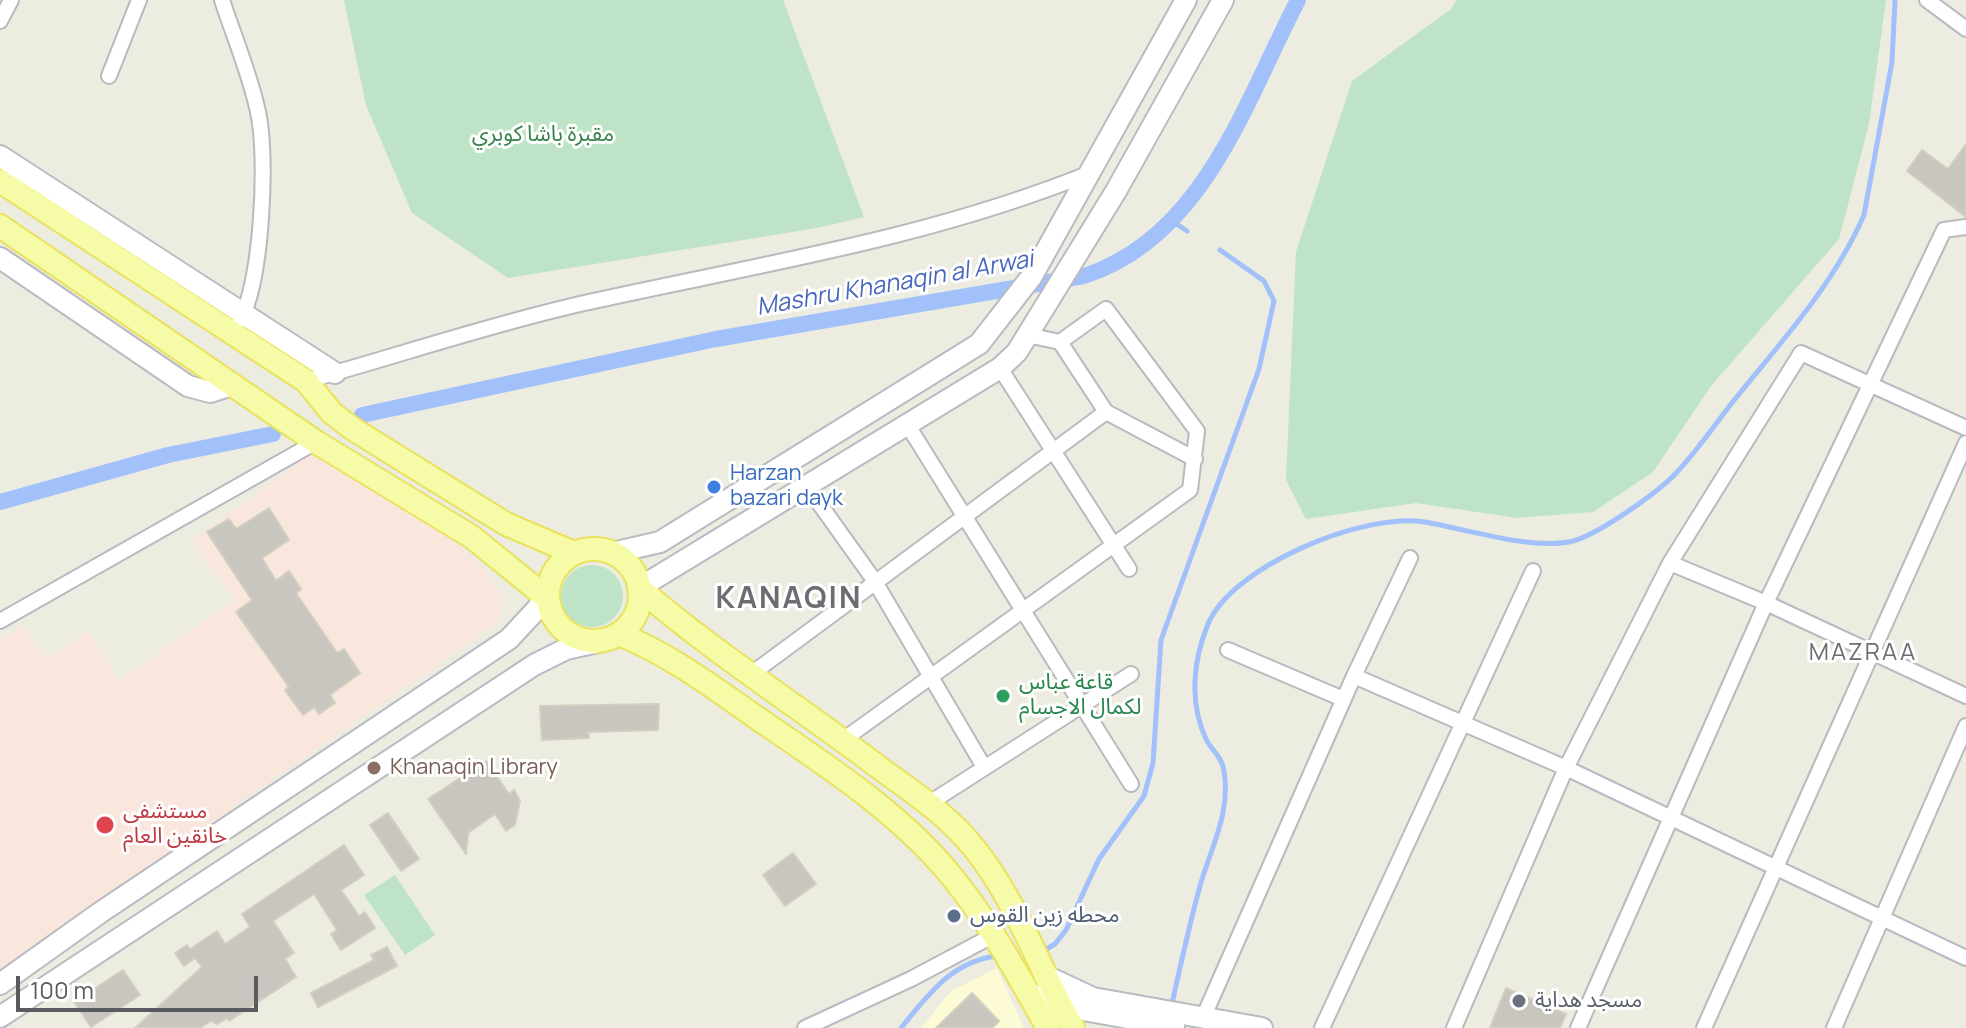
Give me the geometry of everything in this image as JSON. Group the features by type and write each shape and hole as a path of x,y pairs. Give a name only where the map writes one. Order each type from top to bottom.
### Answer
{"main road":[{"path":"612,553 660,542 979,344 1032,276 1186,0"},
{"path":"639,588 1000,368 1027,335 1069,269 1223,0"},
{"path":"0,156 335,373"},
{"path":"0,181 306,381 332,413 353,429 506,524 574,553 599,549 625,561 639,588 750,675 836,734 954,827 988,867 1073,1028"},
{"path":"0,226 316,442 472,537 547,598 558,625 569,635 598,642"},
{"path":"0,258 188,386 210,392 232,385"},
{"path":"979,344 1000,368"},
{"path":"0,984 101,912 509,639 547,598 554,571 574,553"},
{"path":"0,1017 534,665 566,649 619,634 636,614 639,588"},
{"path":"619,634 665,654 811,756 901,825 953,878 1016,969 1048,1028"},
{"path":"811,756 836,734"},
{"path":"931,854 954,827"},
{"path":"1042,970 1080,994 1139,1013"},
{"path":"1030,994 1059,1003 1262,1028"}],"street":[{"path":"0,21 11,0"},
{"path":"109,76 139,0"},
{"path":"222,0 259,113 262,143 256,256 244,313 231,334"},
{"path":"1927,0 1966,29"},
{"path":"306,381 577,305 921,231 1028,198 1090,173"},
{"path":"1578,1028 1766,603 1944,230 1966,227"},
{"path":"836,734 932,673 1190,490 1197,431 1106,309 1060,342"},
{"path":"1027,335 1060,342 1106,412 1195,459"},
{"path":"1454,1028 1566,768 1670,563 1801,353 1966,428"},
{"path":"1000,368 1129,569"},
{"path":"750,675 874,580 1106,412"},
{"path":"907,424 1131,784"},
{"path":"0,621 316,442"},
{"path":"1704,1028 1966,443"},
{"path":"806,485 874,580 932,673 984,767"},
{"path":"1194,1021 1410,558"},
{"path":"1670,563 1766,603 1966,696"},
{"path":"1322,1028 1460,723 1533,571"},
{"path":"1228,650 1343,699"},
{"path":"928,804 1131,674"},
{"path":"1354,676 1566,768 1670,821 1966,958"},
{"path":"1834,1028 1966,726"},
{"path":"805,1028 998,941"}],"shaded area":[{"name":"مستشفى خانقين العام","path":"315,450 416,508 487,572 503,597 499,622 0,969 0,639 22,625 47,659 87,631 119,680 235,600 192,541"},
{"path":"997,968 1024,1028 921,1028 951,991"}],"green space":[{"name":"مقبرة باشا كوبري","path":"344,0 783,0 864,217 817,228 508,278 412,213 366,105"},
{"path":"1457,0 1886,0 1869,124 1839,239 1711,386 1653,472 1593,512 1517,518 1416,503 1306,519 1286,480 1296,252 1352,81 1451,9"},
{"path":"592,565 614,574 623,596 614,618 592,627 570,618 561,596 570,574"},
{"path":"395,875 435,935 405,955 364,895"}],"building":[{"path":"1966,144 1966,217 1907,171 1922,150 1948,169"},
{"path":"269,508 289,540 262,558 276,581 289,571 301,589 296,593 337,653 344,649 360,673 330,695 335,703 319,714 314,707 303,715 285,690 289,687 236,612 252,600 207,532 229,519 236,529"},
{"path":"659,704 658,730 588,732 589,738 542,740 540,706"},
{"path":"486,761 509,794 514,790 520,801 515,825 506,831 495,814 468,833 466,854 428,799"},
{"path":"388,813 419,859 401,871 370,825"},
{"path":"344,845 364,875 341,890 359,916 365,912 375,928 341,950 331,934 337,930 314,894 273,921 294,953 285,959 296,977 229,1021 227,1018 217,1024 211,1021 200,1028 135,1028 202,967 195,958 184,966 175,953 187,945 190,949 217,931 225,944 250,927 242,914"},
{"path":"793,853 816,884 785,906 763,875"},
{"path":"387,947 397,966 318,1007 311,993 374,960 371,955"},
{"path":"123,970 140,995 91,1027 74,1002"},
{"name":"مسجد هداية","path":"1506,988 1566,1014 1560,1028 1490,1028"},
{"path":"972,993 999,1021 992,1028 936,1028"}],"waterway":[{"name":"Mashru Khanaqin al Arwai","path":"362,415 716,339 1084,276 1125,257 1161,231 1190,198 1239,122 1298,0"},
{"path":"1171,1008 1196,901 1225,801 1223,766 1206,739 1195,696 1196,667 1203,638 1222,602 1272,563 1303,547 1369,525 1425,522 1519,541 1573,541 1613,521 1668,480 1692,455 1806,311 1838,265 1864,215 1892,62 1895,0"},
{"path":"1172,221 1187,231"},
{"path":"1043,951 1055,944 1066,930 1099,859 1144,796 1153,763 1161,640 1259,369 1274,301 1264,281 1220,250"},
{"name":"Mashru Khanaqin al Arwai","path":"0,502 168,455 273,434"},
{"path":"901,1028 931,992 954,972 981,959 997,956"}],"place":[{"name":"Harzan bazari dayk","path":"714,487"},
{"name":"قاعة عباس لكمال الاجسام","path":"1003,696"},
{"name":"Khanaqin Library","path":"374,768"},
{"name":"مستشفى خانقين العام","path":"105,825"},
{"name":"محطه زين القوس","path":"954,916"},
{"name":"مسجد هداية","path":"1519,1001"}],"district":[{"name":"KANAQIN","path":"789,600"},
{"name":"MAZRAA","path":"1863,653"}]}
